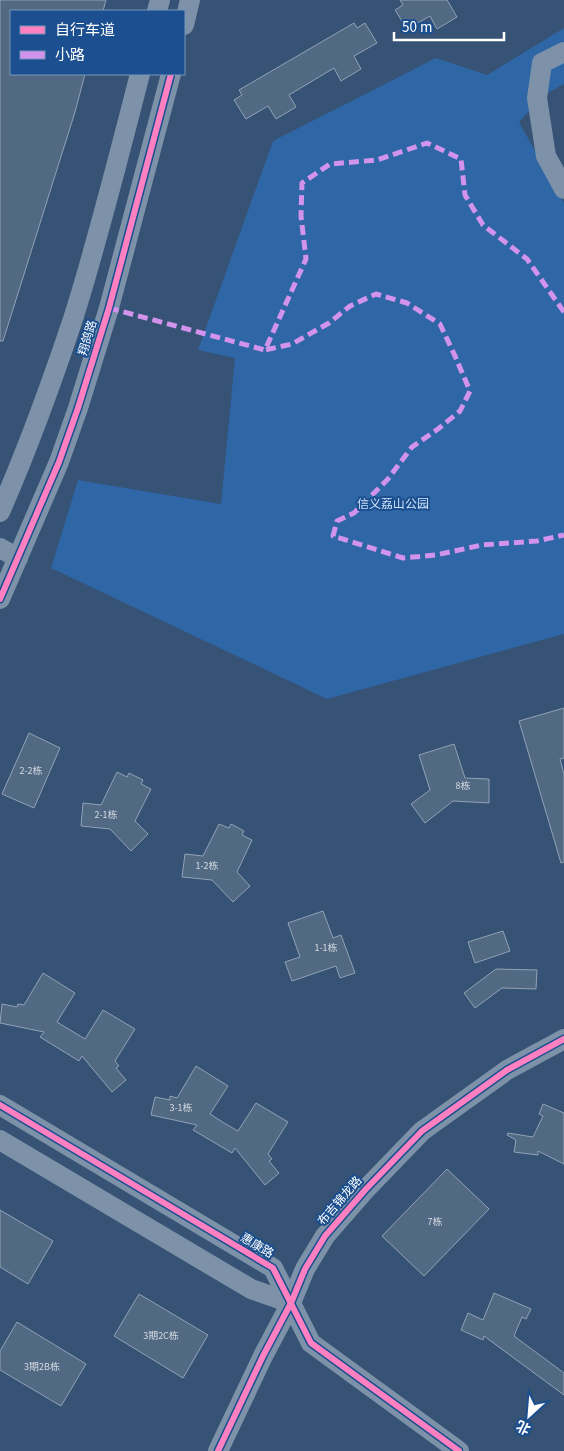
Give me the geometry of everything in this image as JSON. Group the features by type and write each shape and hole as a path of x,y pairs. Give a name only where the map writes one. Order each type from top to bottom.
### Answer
{"street":[{"path":"185,21 190,0"},
{"path":"564,52 542,63 537,98 546,156 564,189"},
{"name":"翔鸽路","path":"0,512 35,427 74,315 140,75"},
{"name":"翔鸽路","path":"0,599 59,462 78,408 109,308 171,75"},
{"path":"0,548 18,558"},
{"name":"布吉锦龙路","path":"218,1451 263,1356 291,1303 305,1269 325,1236 366,1189 422,1131 507,1070 564,1039"},
{"name":"惠康路","path":"0,1105 273,1268 311,1343 459,1451"},
{"path":"0,1140 251,1289 291,1303"}],"green space":[{"name":"信义荔山公园","path":"564,28 564,84 544,95 519,122 564,203 564,634 327,699 51,568 78,480 221,504 235,358 198,350 273,141 436,58 487,75"}],"building":[{"path":"0,0 106,0 103,10 10,10 10,75 85,75 75,112 3,341 0,341"},
{"path":"400,0 447,0 457,17 437,29 430,16 407,29 395,10 403,5"},
{"path":"354,23 357,28 365,23 377,43 354,56 361,69 341,81 334,68 289,95 296,107 276,119 268,106 246,119 234,100 242,95 239,90"},
{"path":"564,708 564,758 560,759 564,774 564,862 561,863 519,721"},
{"path":"29,733 60,748 34,808 2,794"},
{"path":"454,744 465,778 489,779 489,803 453,801 425,823 411,804 430,790 419,755"},
{"path":"117,772 127,777 129,773 143,780 141,784 151,789 135,821 148,834 131,851 110,829 81,826 83,803 101,805"},
{"path":"219,824 229,828 231,824 244,831 242,835 252,840 237,872 250,886 233,902 212,880 182,877 185,854 203,856"},
{"path":"323,911 333,938 341,935 355,973 340,978 336,966 292,981 285,962 300,957 288,923"},
{"path":"503,931 510,951 475,963 468,942"},
{"path":"496,969 537,970 536,989 502,988 475,1008 464,993"},
{"path":"43,973 75,993 57,1022 85,1039 103,1010 135,1029 115,1061 119,1066 116,1068 126,1080 112,1092 82,1056 79,1061 40,1037 44,1032 0,1023 2,1004 17,1007 18,1004 24,1005"},
{"path":"196,1066 228,1086 210,1114 224,1123 238,1131 256,1103 288,1122 268,1154 272,1159 269,1161 279,1173 265,1185 235,1148 232,1153 193,1130 197,1125 151,1115 155,1097 170,1100 170,1096 177,1098"},
{"path":"543,1104 564,1113 564,1164 538,1151 538,1155 514,1152 516,1140 507,1135 508,1133 533,1137 543,1116 539,1114"},
{"path":"447,1169 489,1209 424,1276 382,1236"},
{"path":"0,1210 53,1241 28,1284 0,1267"},
{"path":"494,1293 531,1309 526,1319 522,1317 514,1336 564,1373 564,1395 484,1336 483,1340 461,1330 468,1313 483,1320"},
{"path":"139,1294 208,1335 183,1378 114,1336"},
{"path":"17,1322 86,1364 61,1406 0,1370 0,1351"}],"marked path":[{"path":"564,312 527,259 483,225 465,195 461,159 427,143 377,160 330,164 302,183 301,216 306,259 265,350 292,344 329,323 350,306 376,294 407,303 440,324 470,391 460,411 412,447 388,479 354,513 337,521 333,536 403,558 436,555 482,545 537,541 564,535"},
{"path":"109,308 265,350"}],"cycle path":[{"path":"0,599 59,462 78,408 109,308 171,75"},
{"path":"218,1451 263,1356 291,1303 305,1269 325,1236 366,1189 422,1131 507,1070 564,1039"},
{"path":"0,1105 273,1268 311,1343 459,1451"}]}
